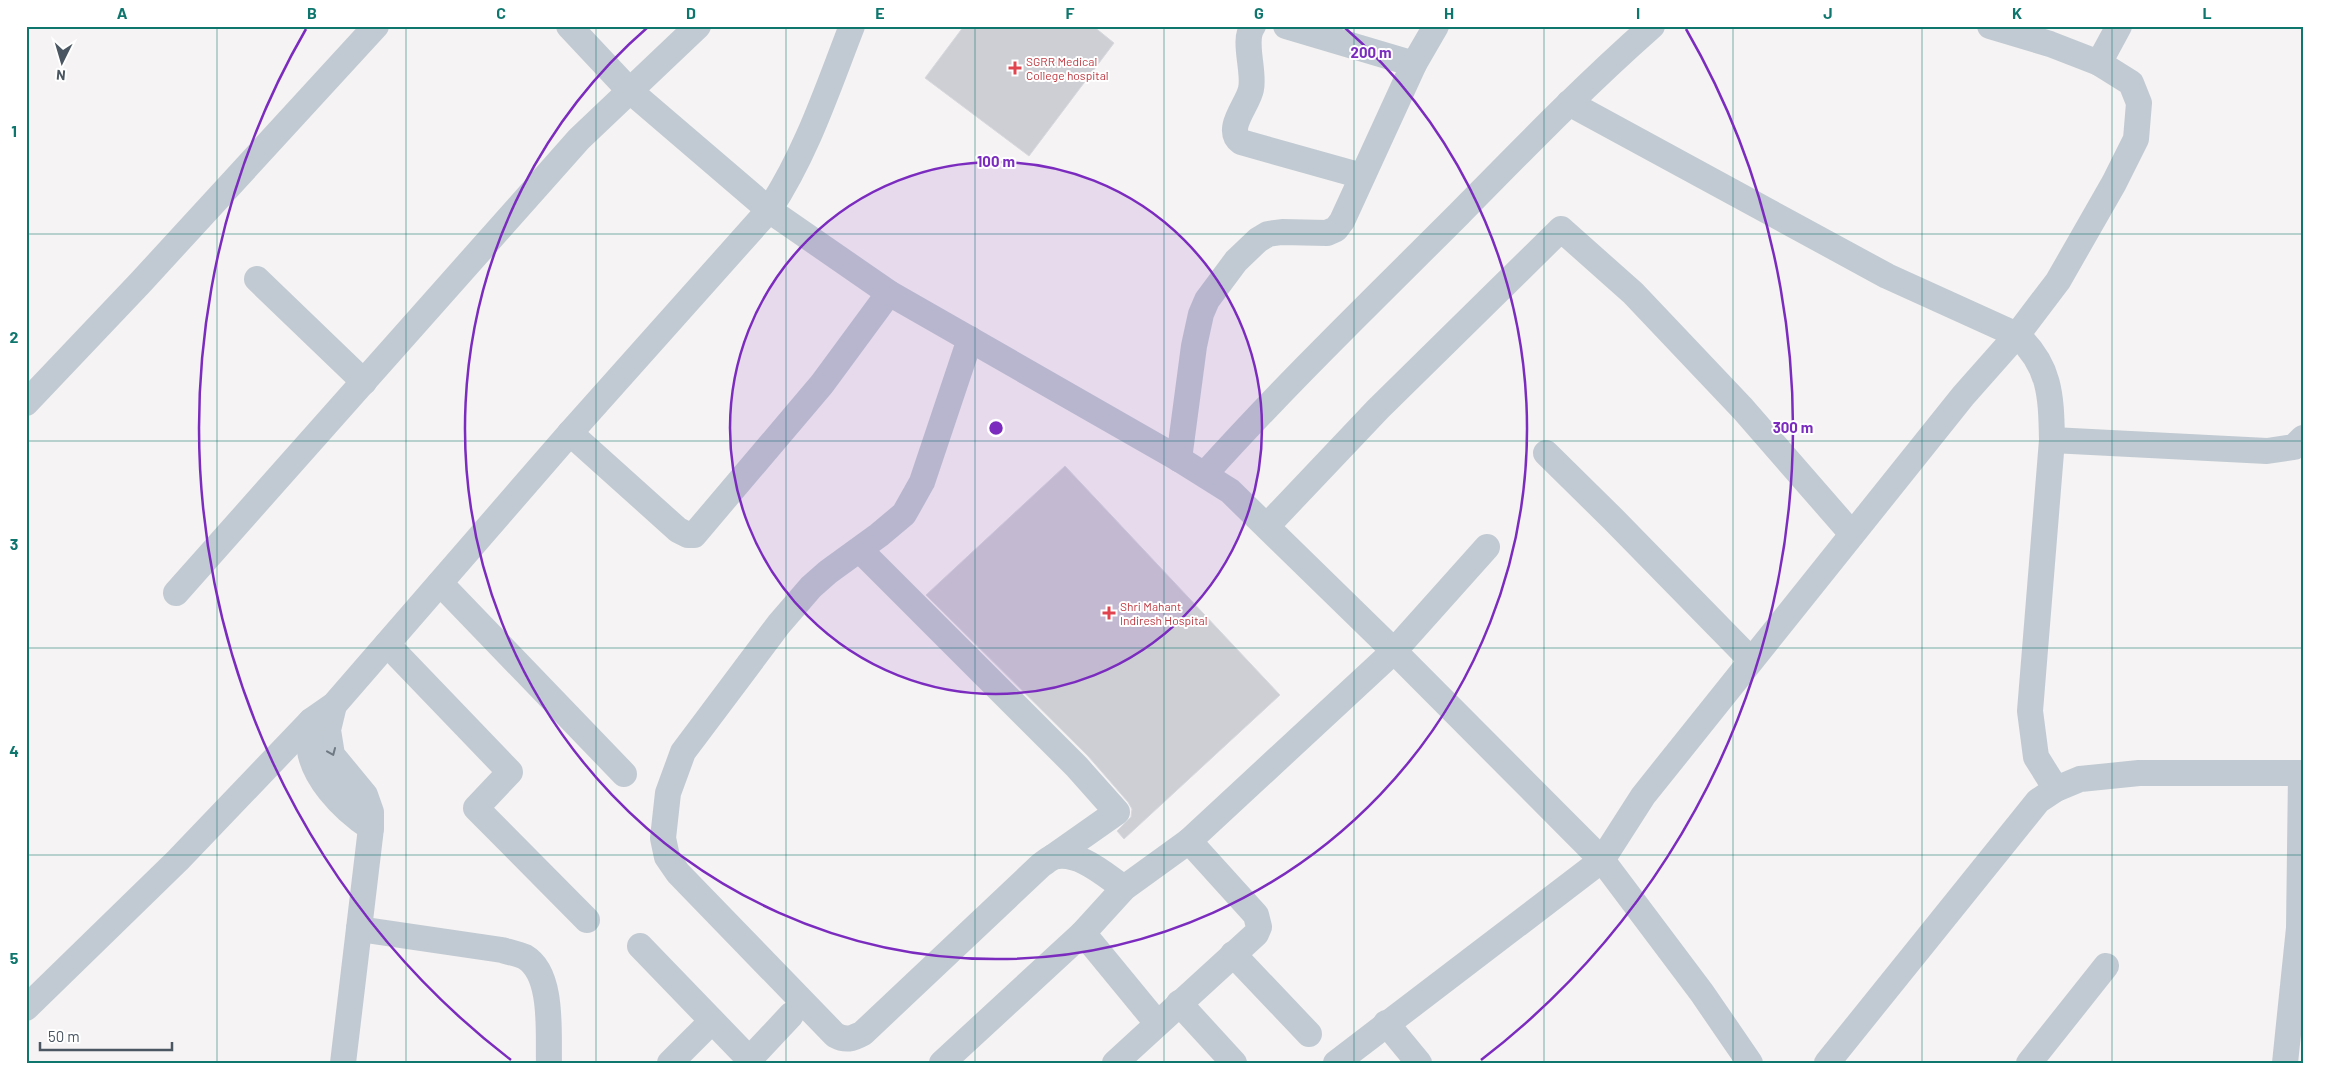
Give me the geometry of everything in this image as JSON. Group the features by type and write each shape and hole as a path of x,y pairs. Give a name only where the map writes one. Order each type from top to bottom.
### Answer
{"street":[{"path":"26,403 147,276 376,26"},
{"path":"569,26 629,90 769,210 894,296 1205,474 1230,491 1268,526 1602,860 1702,993 1750,1063"},
{"path":"176,593 579,139 698,26"},
{"path":"26,1008 178,860 311,721 334,705 570,433 769,210 787,182 803,151 852,26"},
{"path":"1253,26 1249,38 1252,85 1250,95 1235,125 1234,132 1236,138 1241,142 1362,176"},
{"path":"1286,26 1414,64"},
{"path":"1179,459 1194,346 1207,300 1236,260 1258,240 1268,234 1282,232 1326,233 1336,229 1342,221 1414,64 1436,26"},
{"path":"1205,474 1254,419 1355,316 1569,103 1652,26"},
{"path":"1336,1063 1602,860 1643,796 1962,396 2017,335 2058,281 2114,183 2136,139 2139,103 2131,83 2099,63 2041,33 1990,26"},
{"path":"2099,63 2119,26"},
{"path":"1569,103 1887,276 2017,335 2038,358 2046,378 2051,405 2052,440 2030,711 2036,758 2056,789"},
{"path":"1268,526 1378,409 1561,229 1647,308 1743,409 1852,534"},
{"path":"257,279 364,382"},
{"path":"570,433 678,530 688,535 694,535 894,296"},
{"path":"860,550 1077,767 1117,812 1040,866 863,1033 854,1038 843,1039 835,1035 685,880 667,857 663,838 668,793 683,752 796,603 828,572 860,550 904,514 922,482 970,339"},
{"path":"2052,440 2267,451 2294,447 2303,438"},
{"path":"1546,453 1751,660"},
{"path":"942,1063 1083,933 1124,888 1189,841 1394,651 1487,546"},
{"path":"440,583 624,774"},
{"path":"387,644 510,772 476,808 587,920"},
{"path":"334,705 328,730 332,755 365,795 371,812 372,828 343,1063"},
{"path":"311,721 309,741 311,756 327,786 336,800 372,828"},
{"path":"1828,1063 2038,801 2056,789 2080,779 2139,773 2301,773 2299,928 2285,1063"},
{"path":"1115,1063 1256,934 1259,927 1256,915 1189,841"},
{"path":"1053,857 1070,857 1082,861 1124,888"},
{"path":"359,928 502,950 525,958 538,973 546,990 549,1063"},
{"path":"1083,933 1157,1023"},
{"path":"640,946 749,1062 792,1016"},
{"path":"1233,954 1309,1034"},
{"path":"2029,1063 2106,966"},
{"path":"1179,1003 1234,1063"},
{"path":"670,1063 712,1021"},
{"path":"1386,1023 1419,1063"}],"building":[{"path":"964,26 1093,26 1114,43 1029,156 925,78"},
{"path":"1065,466 1280,695 1124,839 1117,831 1131,817 1132,809 1128,802 1088,756 926,595"}],"place":[{"name":"SGRR Medical College hospital","path":"1015,68"},
{"name":"Shri Mahant Indiresh Hospital","path":"1109,613"}]}
